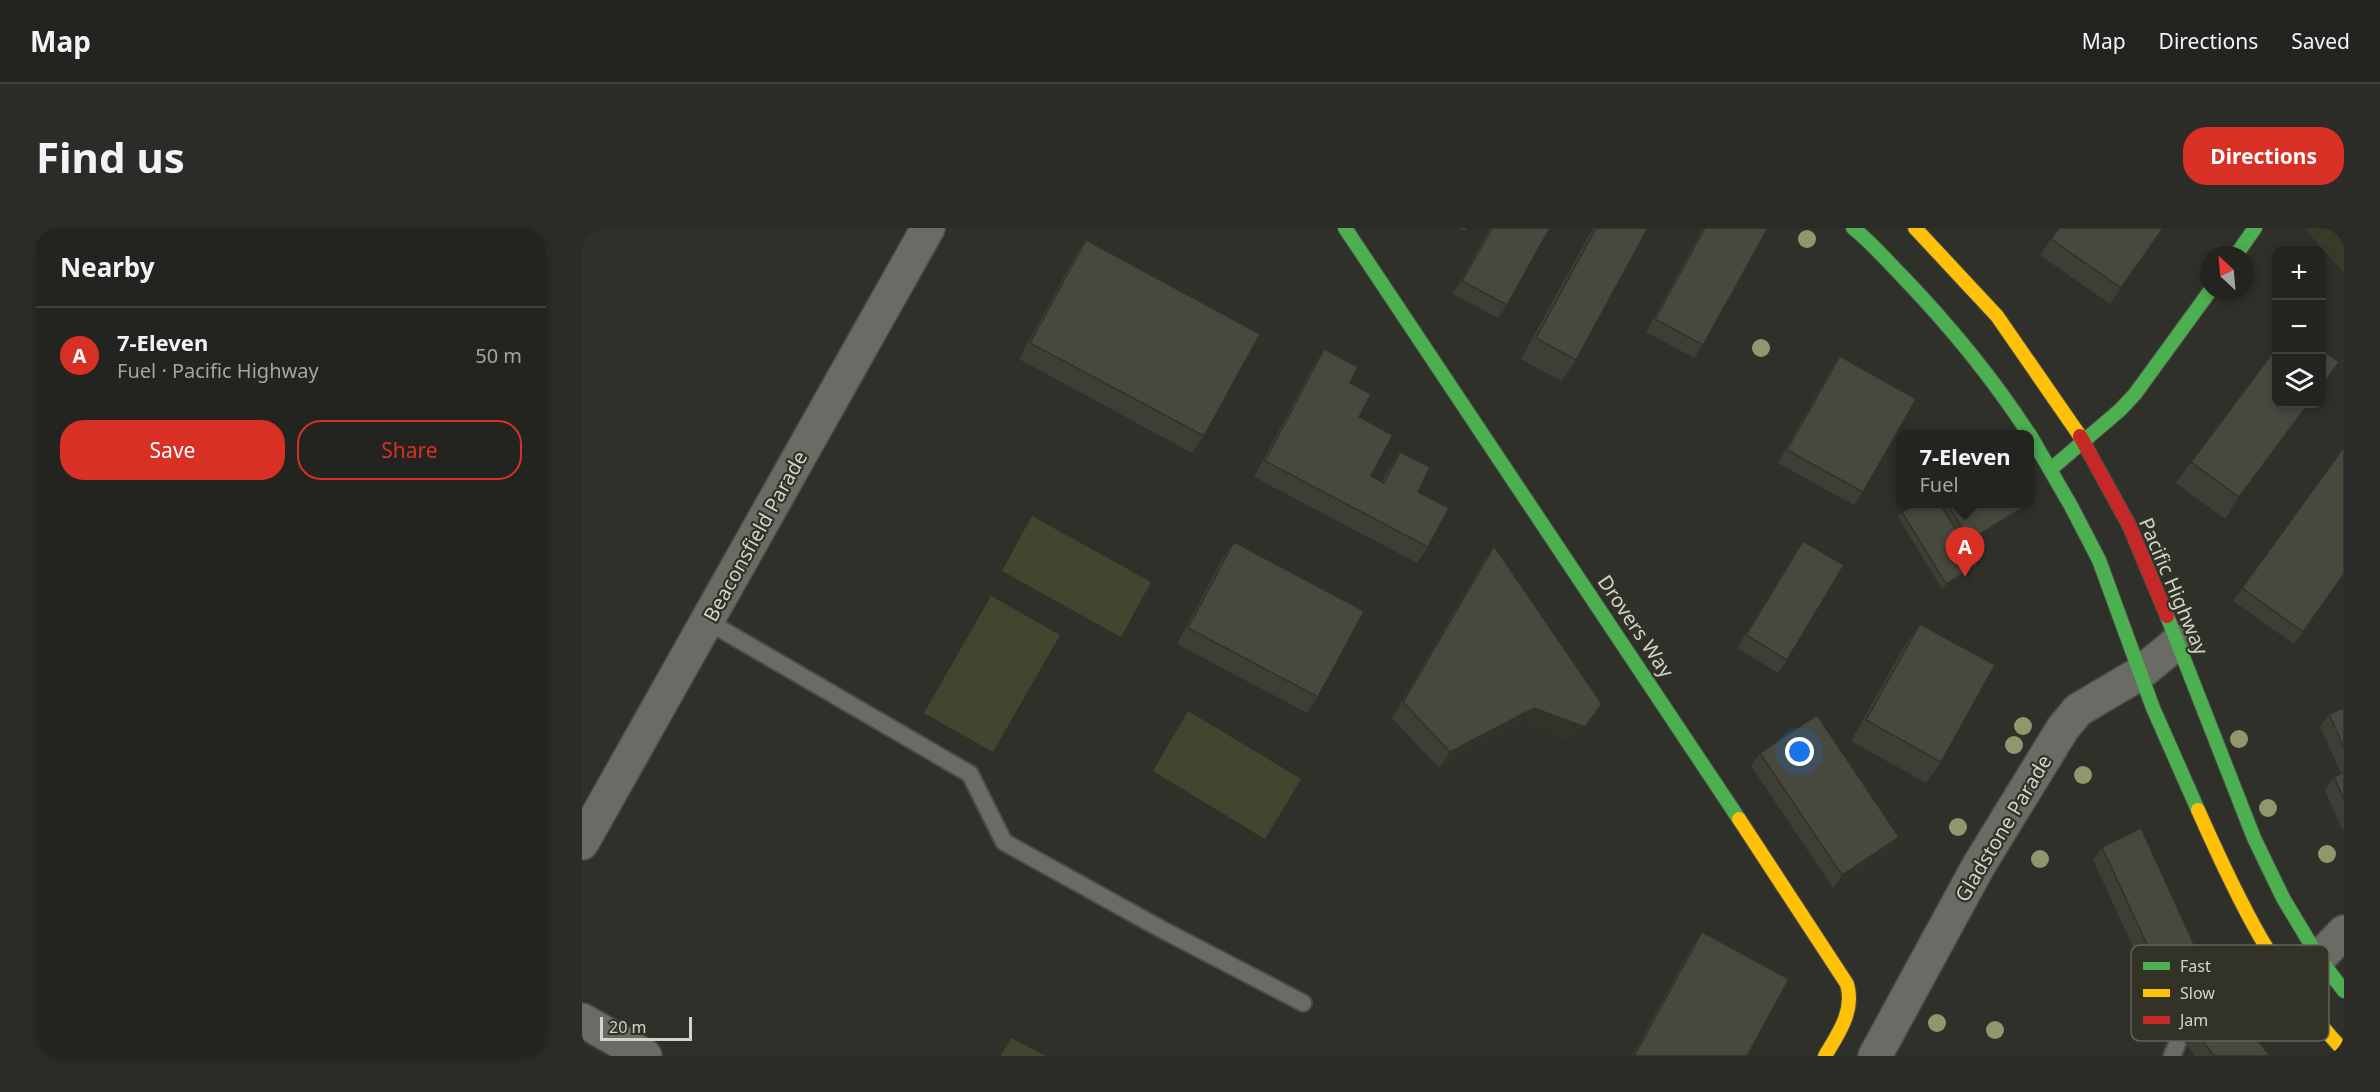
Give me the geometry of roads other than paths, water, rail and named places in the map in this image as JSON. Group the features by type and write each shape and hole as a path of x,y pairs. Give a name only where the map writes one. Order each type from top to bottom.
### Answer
{"main road":[{"name":"Drovers Way","path":"1345,228 1602,609 1850,990 1850,1004 1845,1019 1825,1056"},
{"path":"1853,228 1962,341 2010,404 2026,430"},
{"name":"Pacific Highway","path":"1915,228 1997,316 2084,441 2129,525 2178,642 2254,838 2283,898 2311,945"},
{"path":"2242,246 2255,228"},
{"path":"2051,469 2135,394 2203,300"},
{"path":"2034,443 2051,469 2089,540 2107,580 2139,674 2245,915 2262,945"},
{"name":"Pacific Highway","path":"2329,971 2344,991"},
{"path":"2329,1037 2344,1051"}],"street":[{"name":"Beaconsfield Parade","path":"582,843 928,228"},
{"name":"Gladstone Parade","path":"1875,1056 1978,865 2063,728 2078,710 2139,674 2178,642"},
{"path":"2329,948 2344,932"},
{"path":"582,1020 645,1056"}],"lane":[{"path":"707,621 970,774 1004,842 1161,929 1303,1003"},
{"path":"2172,1056 2178,1041"}],"railway":[{"path":"2341,228 2344,231"}],"place":[{"name":"7-Eleven","path":"1965,577"}]}
